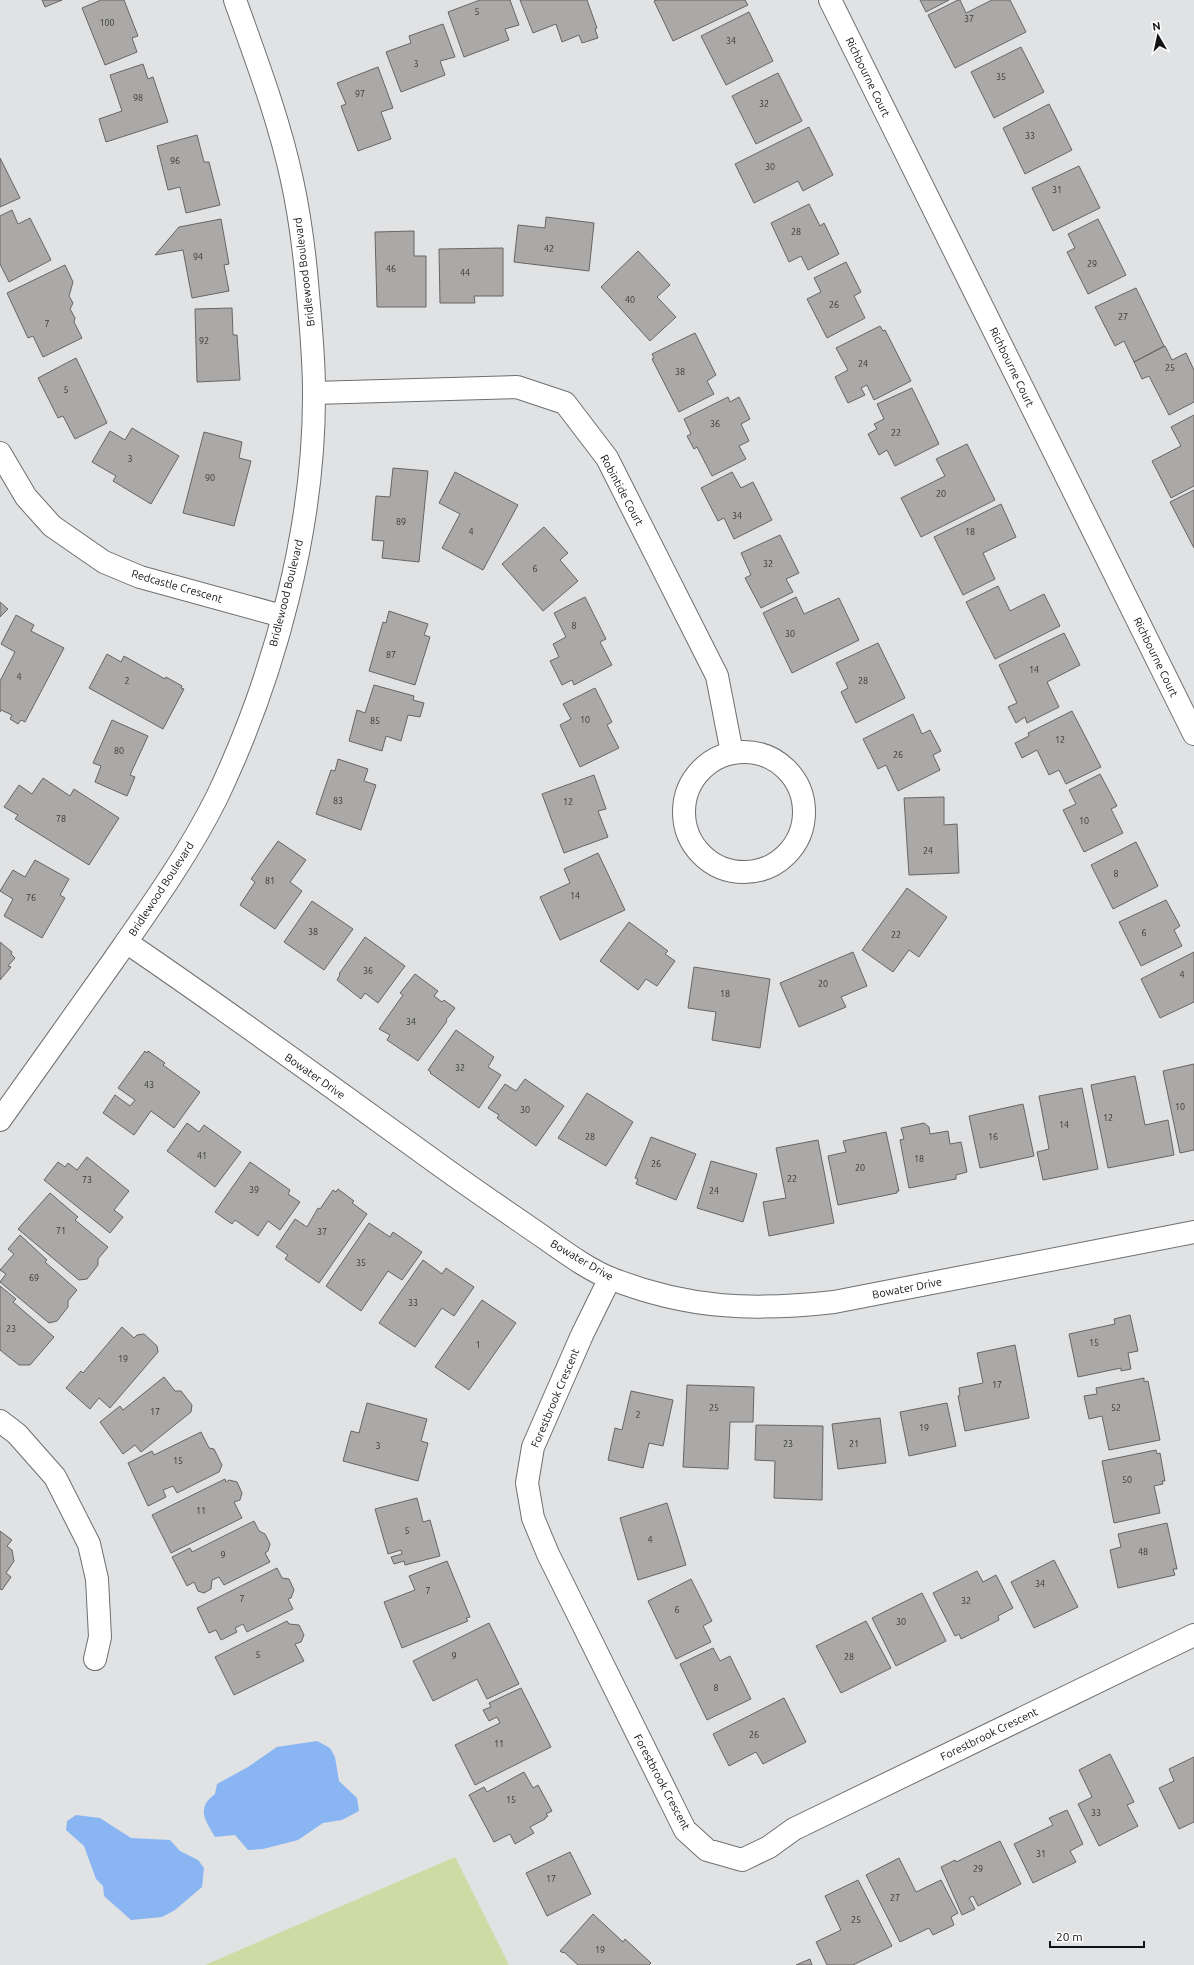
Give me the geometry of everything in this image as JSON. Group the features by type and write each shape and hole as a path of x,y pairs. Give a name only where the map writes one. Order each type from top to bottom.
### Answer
{"street":[{"name":"Richbourne Court","path":"830,0 1194,734"},
{"name":"Bridlewood Boulevard","path":"0,1120 126,942 187,851 216,798 240,744 264,681 296,560 306,506 312,444 314,393 312,339 305,257 292,180 276,119 238,1"},
{"name":"Robintide Court","path":"314,393 518,387 565,403 607,458 716,676 732,753"},
{"name":"Redcastle Crescent","path":"0,453 26,497 52,526 104,562 140,577 282,616"},
{"path":"753,752 773,759 789,772 800,790 804,810 802,831 792,850 776,864 757,872 735,873 717,867 702,856 690,842 684,824 683,805 688,787 692,781 699,771 714,759 732,753 753,752"},
{"name":"Bowater Drive","path":"126,942 493,1203 570,1255 610,1278 684,1301 737,1307 787,1307 834,1302 1194,1232"},
{"name":"Forestbrook Crescent","path":"610,1278 582,1335 533,1447 527,1483 532,1511 548,1554 685,1830 707,1850 742,1860 768,1847 794,1829 1194,1635"},
{"path":"0,1421 17,1434 55,1477 89,1544 97,1579 100,1637 95,1659"}],"green space":[{"path":"455,1857 509,1965 205,1965"}],"water":[{"path":"317,1741 330,1748 335,1757 339,1781 357,1798 359,1811 342,1820 323,1823 298,1840 263,1849 248,1850 235,1835 215,1837 206,1820 204,1809 209,1799 215,1794 217,1784 248,1767 277,1747"},
{"path":"76,1815 100,1818 131,1838 170,1840 180,1851 198,1860 204,1868 202,1887 175,1910 162,1917 131,1920 104,1896 103,1886 96,1879 84,1846 66,1830 67,1821"}],"building":[{"path":"42,0 62,0 45,7"},
{"path":"101,0 124,0 138,36 132,38 137,52 105,65 82,8"},
{"path":"480,0 510,0 519,25 505,29 509,40 464,57 448,12"},
{"path":"520,0 587,0 597,28 595,29 598,38 582,43 579,35 562,42 556,24 533,33"},
{"path":"745,0 748,5 673,41 654,1"},
{"path":"920,0 949,0 926,12"},
{"path":"960,0 966,13 992,0 1010,0 1026,32 955,68 928,15"},
{"path":"749,12 773,61 726,85 701,36"},
{"path":"443,24 455,57 440,61 445,75 401,92 386,52 411,43 409,36"},
{"path":"1021,47 1044,92 994,118 971,72"},
{"path":"143,64 148,79 153,77 168,122 106,142 99,119 122,111 110,75"},
{"path":"378,67 393,108 381,112 391,139 358,151 341,106 346,104 337,83"},
{"path":"778,73 802,121 756,144 732,96"},
{"path":"1049,104 1072,150 1025,174 1003,128"},
{"path":"809,127 833,175 803,191 798,181 754,203 735,164"},
{"path":"197,135 204,162 209,162 220,205 186,213 180,187 168,190 157,146"},
{"path":"0,158 20,198 0,207"},
{"path":"1079,166 1100,208 1053,231 1032,188"},
{"path":"809,204 820,226 824,223 839,254 808,270 801,256 789,262 771,223"},
{"path":"12,210 18,224 30,218 51,260 9,282 0,264 0,216"},
{"path":"546,217 594,223 589,271 514,262 518,225 545,228"},
{"path":"221,219 229,264 224,265 229,291 192,298 183,250 155,255 179,227"},
{"path":"1098,219 1126,275 1088,294 1067,252 1075,248 1068,234"},
{"path":"414,231 414,256 426,256 426,307 377,307 375,232"},
{"path":"503,248 503,296 474,296 475,303 440,303 439,249"},
{"path":"638,251 670,285 657,297 676,317 650,341 601,287"},
{"path":"846,262 861,292 854,296 865,318 827,338 807,299 821,292 814,278"},
{"path":"65,265 73,282 69,296 73,303 70,309 75,318 74,322 82,338 43,357 33,336 28,338 7,293"},
{"path":"1136,288 1164,346 1134,362 1124,341 1115,346 1095,307"},
{"path":"232,308 233,335 237,335 240,380 197,382 195,309"},
{"path":"880,326 883,331 885,330 911,381 874,400 867,385 861,388 865,395 848,403 835,377 848,370 836,348"},
{"path":"695,333 716,375 707,381 714,394 679,412 652,359 654,358 652,354"},
{"path":"1165,346 1172,360 1186,353 1194,370 1194,402 1169,415 1149,376 1142,379 1134,362"},
{"path":"76,358 107,423 75,439 63,416 58,418 38,378"},
{"path":"912,388 939,444 895,466 887,450 879,455 868,434 877,429 874,424 884,419 877,404"},
{"path":"728,397 730,402 739,397 750,419 741,424 749,441 739,446 746,459 712,476 697,447 694,449 687,436 691,434 684,419"},
{"path":"1194,415 1194,486 1171,498 1152,461 1181,446 1171,427"},
{"path":"132,428 179,456 151,504 113,481 116,476 92,462 110,431 125,440"},
{"path":"204,432 242,442 239,458 251,461 234,526 183,513"},
{"path":"967,444 995,500 921,537 901,498 945,476 936,459"},
{"path":"393,468 428,471 419,562 382,558 384,541 372,540 376,496 390,497"},
{"path":"455,472 518,505 483,570 442,548 460,514 439,503"},
{"path":"732,472 741,488 753,482 772,520 734,539 724,518 718,521 701,488"},
{"path":"1194,490 1194,548 1170,502"},
{"path":"1001,504 1016,537 983,553 995,579 963,595 934,537"},
{"path":"544,527 568,553 560,560 578,581 543,611 502,564"},
{"path":"780,535 799,573 786,579 793,592 761,608 745,578 751,575 741,553"},
{"path":"998,586 1010,611 1044,594 1060,626 995,659 966,602"},
{"path":"585,597 606,639 600,642 612,665 574,685 572,680 562,685 550,661 559,657 553,644 566,637 554,613"},
{"path":"796,597 804,614 839,598 859,640 792,673 763,613"},
{"path":"0,602 8,609 0,617"},
{"path":"389,611 428,624 424,635 430,637 415,685 369,671 383,622 386,623"},
{"path":"16,615 34,625 31,631 64,648 25,722 21,720 18,724 10,719 12,715 1,710 0,712 0,681 15,652 1,644"},
{"path":"1064,633 1080,665 1047,682 1059,707 1027,723 1025,717 1016,723 1008,707 1017,703 999,665"},
{"path":"878,643 905,698 856,723 841,692 848,688 836,663"},
{"path":"107,654 121,662 124,656 165,679 166,677 182,686 181,688 184,689 163,729 89,688"},
{"path":"374,685 414,696 413,700 424,703 420,717 408,715 401,741 386,736 382,751 349,741 357,710 365,713"},
{"path":"595,688 612,722 607,725 619,748 580,767 560,725 571,719 563,704"},
{"path":"1072,711 1101,767 1066,784 1059,770 1049,775 1037,750 1022,758 1015,743 1029,736 1028,733"},
{"path":"913,714 922,734 930,730 941,751 933,755 940,770 898,791 886,765 878,769 863,739"},
{"path":"112,720 148,736 130,775 135,777 127,796 95,782 101,766 93,763"},
{"path":"338,759 368,769 364,781 376,785 361,830 316,814 331,770 335,771"},
{"path":"1100,774 1117,806 1111,809 1123,833 1084,852 1063,810 1076,804 1069,790"},
{"path":"594,775 606,809 598,811 608,837 564,853 542,794"},
{"path":"43,778 70,796 74,789 119,818 89,865 15,819 18,815 4,807 19,785 32,794"},
{"path":"944,797 944,825 957,824 959,873 909,875 904,798"},
{"path":"278,841 306,860 290,882 302,891 275,929 240,905 255,882 251,879"},
{"path":"1136,842 1158,886 1113,909 1091,865"},
{"path":"598,853 625,910 560,940 540,897 570,883 564,869"},
{"path":"35,860 69,879 60,895 65,898 42,938 4,916 13,899 0,891 13,870 25,877"},
{"path":"907,888 947,917 919,957 909,950 893,972 862,950"},
{"path":"1166,900 1180,926 1174,930 1182,946 1141,966 1119,922"},
{"path":"312,901 353,929 324,970 284,942"},
{"path":"629,922 668,951 665,954 675,961 657,986 646,979 638,990 600,961"},
{"path":"365,937 405,966 378,1003 365,993 361,999 337,980 340,975 339,974"},
{"path":"0,942 12,952 11,954 15,958 8,966 11,967 0,980"},
{"path":"853,952 867,986 841,997 846,1007 799,1027 780,983"},
{"path":"1194,952 1194,1002 1160,1018 1141,979"},
{"path":"694,967 770,979 760,1048 712,1040 716,1012 688,1008"},
{"path":"415,974 438,991 434,996 442,1002 444,1000 455,1008 418,1061 387,1040 390,1035 379,1029 403,995 400,993"},
{"path":"456,1030 494,1057 488,1067 501,1075 479,1108 430,1073 431,1072 428,1070"},
{"path":"145,1051 147,1053 148,1051 165,1063 163,1065 200,1092 174,1128 151,1111 134,1135 103,1113 115,1095 130,1106 135,1100 118,1088"},
{"path":"1194,1064 1194,1150 1180,1153 1163,1071"},
{"path":"1135,1076 1145,1125 1168,1120 1174,1155 1108,1168 1091,1085"},
{"path":"525,1079 564,1106 536,1146 497,1118 499,1115 488,1108 505,1084 516,1091"},
{"path":"1082,1088 1098,1169 1043,1180 1037,1152 1049,1149 1039,1096"},
{"path":"587,1093 633,1122 606,1166 558,1138"},
{"path":"1023,1104 1034,1156 980,1168 969,1116"},
{"path":"187,1123 199,1132 204,1125 241,1152 215,1187 167,1151"},
{"path":"924,1123 929,1127 930,1134 948,1131 950,1144 961,1142 967,1172 956,1175 956,1179 909,1188 900,1140 904,1139 901,1128"},
{"path":"886,1132 899,1191 897,1191 897,1193 838,1205 828,1156 846,1152 843,1141"},
{"path":"651,1137 696,1154 676,1200 636,1184 638,1179 635,1178"},
{"path":"818,1140 834,1223 769,1236 763,1202 786,1198 776,1148"},
{"path":"87,1157 129,1191 114,1210 123,1217 110,1233 44,1180 58,1162 65,1167 68,1163 77,1170"},
{"path":"711,1161 757,1174 743,1222 697,1208"},
{"path":"250,1162 290,1190 288,1194 300,1202 280,1230 268,1221 258,1236 235,1220 232,1224 215,1212"},
{"path":"338,1189 354,1201 352,1203 367,1214 319,1283 285,1259 288,1255 276,1247 295,1219 307,1227 318,1208 320,1209 333,1190 336,1192"},
{"path":"50,1193 78,1217 75,1220 108,1247 98,1259 98,1265 87,1279 79,1280 18,1229"},
{"path":"369,1223 390,1237 393,1232 422,1252 402,1280 388,1271 361,1311 326,1286"},
{"path":"20,1235 47,1260 45,1262 77,1290 68,1301 68,1307 57,1321 49,1323 0,1282 6,1274 0,1270 14,1254 8,1249"},
{"path":"423,1260 442,1274 446,1268 474,1287 454,1316 442,1308 415,1347 379,1323"},
{"path":"0,1286 16,1299 13,1302 54,1337 30,1365 19,1365 0,1350"},
{"path":"482,1300 516,1323 469,1390 435,1367"},
{"path":"1130,1315 1138,1351 1128,1353 1131,1369 1121,1371 1121,1368 1078,1377 1069,1334 1115,1324 1114,1319"},
{"path":"122,1327 134,1338 137,1335 144,1334 157,1346 158,1352 110,1408 99,1398 90,1409 66,1388 81,1371 83,1373"},
{"path":"1015,1345 1029,1418 965,1431 958,1396 960,1395 959,1388 983,1383 977,1353"},
{"path":"164,1377 175,1391 181,1391 192,1405 191,1412 141,1452 135,1445 123,1454 100,1422 120,1406 123,1410"},
{"path":"1144,1378 1144,1382 1148,1381 1160,1440 1109,1450 1102,1416 1089,1419 1084,1396 1097,1394 1096,1388"},
{"path":"687,1385 754,1387 753,1422 730,1422 728,1469 683,1467"},
{"path":"631,1391 673,1400 663,1446 649,1443 643,1468 608,1460 615,1428 622,1430"},
{"path":"367,1403 427,1419 421,1441 428,1443 418,1481 343,1461 351,1431 359,1433"},
{"path":"947,1403 956,1446 909,1456 900,1412"},
{"path":"880,1418 886,1463 838,1469 832,1424"},
{"path":"756,1425 823,1426 822,1500 774,1498 775,1461 755,1460"},
{"path":"201,1432 209,1448 214,1449 222,1465 219,1472 177,1493 173,1486 163,1490 166,1497 148,1506 128,1463 152,1451 154,1455"},
{"path":"1156,1450 1157,1454 1160,1453 1165,1481 1162,1481 1163,1484 1154,1486 1160,1513 1114,1523 1102,1461"},
{"path":"225,1479 226,1482 229,1480 237,1482 242,1493 240,1500 234,1502 242,1518 171,1553 152,1515"},
{"path":"417,1498 423,1522 430,1520 440,1556 405,1565 404,1561 394,1564 391,1557 402,1554 401,1550 388,1554 375,1509"},
{"path":"667,1503 686,1565 638,1580 620,1518"},
{"path":"254,1521 259,1531 265,1534 270,1544 268,1551 265,1553 270,1562 224,1585 219,1577 212,1580 211,1589 204,1593 198,1591 194,1582 187,1586 172,1557 190,1548 192,1552"},
{"path":"1167,1523 1177,1569 1173,1569 1175,1575 1118,1588 1110,1550 1121,1547 1118,1534"},
{"path":"0,1531 12,1540 7,1546 12,1550 14,1561 6,1573 11,1577 2,1590 0,1589"},
{"path":"1054,1560 1078,1607 1034,1628 1011,1582"},
{"path":"447,1561 470,1617 466,1618 468,1621 402,1648 384,1602 415,1590 409,1576"},
{"path":"277,1568 282,1578 289,1579 294,1590 291,1598 288,1599 293,1609 247,1632 243,1624 235,1628 237,1632 221,1640 216,1630 209,1633 197,1608"},
{"path":"977,1571 983,1582 996,1575 1013,1608 998,1616 999,1620 961,1639 959,1634 955,1636 933,1593"},
{"path":"691,1579 712,1621 703,1626 711,1642 676,1659 648,1601"},
{"path":"922,1593 946,1641 896,1666 872,1618"},
{"path":"287,1621 289,1624 299,1625 304,1635 301,1642 295,1644 304,1661 234,1695 215,1657"},
{"path":"866,1621 891,1668 841,1693 816,1646"},
{"path":"489,1623 519,1684 487,1699 477,1679 433,1701 413,1661"},
{"path":"713,1648 720,1661 730,1656 751,1699 707,1720 680,1664"},
{"path":"521,1688 551,1747 475,1785 455,1745 500,1723 497,1717 489,1721 483,1710 491,1707 489,1703"},
{"path":"784,1698 806,1742 763,1764 756,1752 729,1766 713,1734"},
{"path":"1110,1754 1134,1802 1127,1805 1138,1826 1099,1846 1078,1804 1092,1797 1079,1770"},
{"path":"1194,1757 1194,1822 1179,1829 1159,1788 1174,1781 1169,1769"},
{"path":"524,1772 533,1788 538,1785 552,1811 546,1814 548,1816 545,1819 530,1827 534,1833 515,1844 510,1834 494,1842 469,1795 484,1787 487,1792"},
{"path":"1067,1810 1083,1844 1070,1851 1076,1862 1033,1883 1014,1844 1053,1825 1049,1818"},
{"path":"1000,1841 1021,1884 978,1906 973,1896 969,1898 975,1909 962,1915 941,1867 955,1860 956,1862"},
{"path":"570,1852 591,1894 547,1916 526,1873"},
{"path":"899,1858 916,1892 941,1880 958,1913 951,1917 954,1925 933,1935 929,1928 900,1942 866,1875"},
{"path":"858,1880 892,1946 853,1965 827,1965 816,1942 841,1930 825,1896"},
{"path":"593,1914 623,1942 625,1939 651,1963 649,1965 578,1965 564,1952 563,1953 560,1951"},
{"path":"810,1959 812,1965 796,1965"}]}
